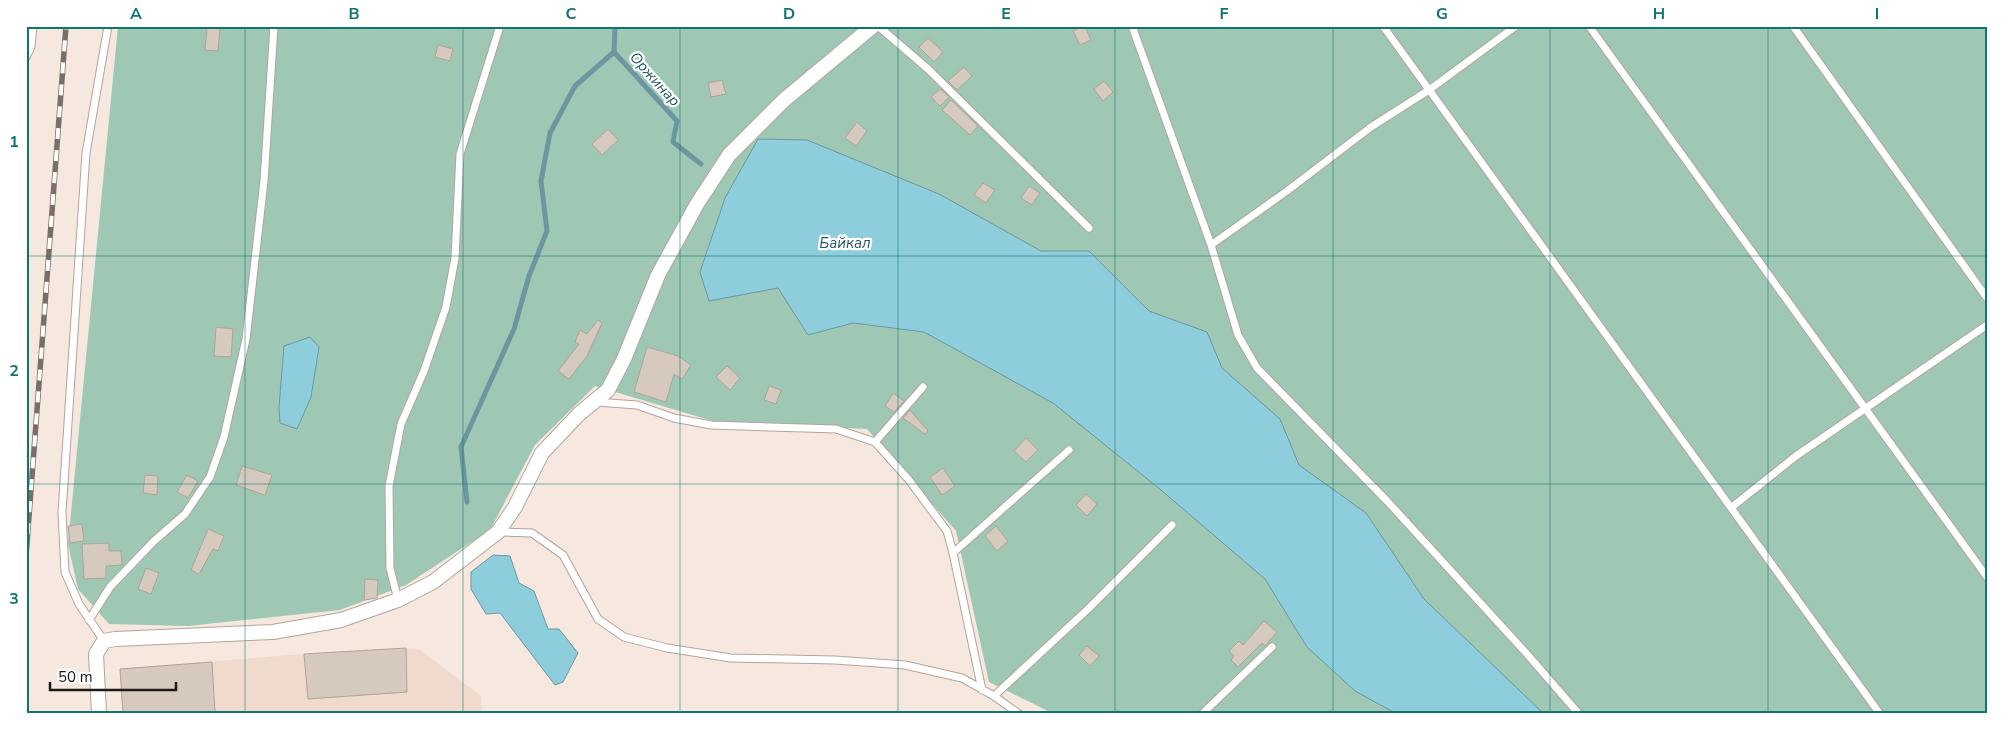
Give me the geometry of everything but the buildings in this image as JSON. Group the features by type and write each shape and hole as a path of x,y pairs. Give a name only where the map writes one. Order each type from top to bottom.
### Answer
{"street":[{"path":"99,714 96,654 104,642 115,638 273,632 341,620 398,600 433,582 498,532 515,507 542,454 579,414 608,390 624,359 658,275 697,204 730,155 784,100 873,26"}],"lane":[{"path":"26,57 31,47 33,26"},
{"path":"104,642 79,604 65,572 62,513 86,153 108,26"},
{"path":"89,620 110,586 154,540 185,514 210,477 224,437 246,339 264,181 274,26"},
{"path":"398,600 390,568 388,486 401,424 424,371 446,307 455,258 460,154 500,26"},
{"path":"878,26 928,69 1089,228"},
{"path":"1132,26 1210,245 1238,335 1257,368 1388,502 1528,654 1579,714"},
{"path":"1383,26 1880,714"},
{"path":"1210,245 1287,191 1371,127 1429,90 1516,26"},
{"path":"1589,26 1864,410 1987,578"},
{"path":"1793,26 1987,298"},
{"path":"1732,507 1796,456 1987,325"},
{"path":"875,442 923,387"},
{"path":"593,402 638,405 674,418 712,425 836,429 875,442 909,480 947,531 982,690"},
{"path":"953,553 1069,450"},
{"path":"994,696 1088,609 1172,525"},
{"path":"498,532 532,533 563,555 598,619 624,637 667,648 731,658 835,660 904,665 962,678 994,696 1019,714"},
{"path":"1202,714 1272,647"}],"shaded area":[{"path":"406,648 419,649 481,696 482,714 123,714 120,669"}],"green space":[{"path":"118,26 1987,26 1987,714 1054,714 989,682 956,531 867,429 716,422 595,386 535,445 490,530 406,585 340,610 188,626 109,624 78,589 68,544"}],"water":[{"name":"Байкал","path":"758,139 807,140 939,194 1041,251 1089,251 1149,311 1207,332 1222,368 1280,419 1299,465 1366,513 1424,599 1544,714 1397,714 1355,691 1307,647 1265,579 1161,490 1053,403 924,332 853,323 808,335 778,288 709,301 700,272 725,198"},
{"path":"310,337 319,347 311,397 297,429 280,423 279,407 284,346"},
{"path":"493,555 510,556 519,583 534,591 548,629 559,629 578,653 563,682 555,685 500,613 486,614 471,589 471,572"}],"waterway":[{"name":"Оржинар","path":"615,26 614,52 677,121 673,142 701,164"},
{"path":"467,502 461,447 514,329 529,276 547,231 541,181 550,133 575,86 614,52"}],"railway":[{"path":"26,556 66,26"}]}
